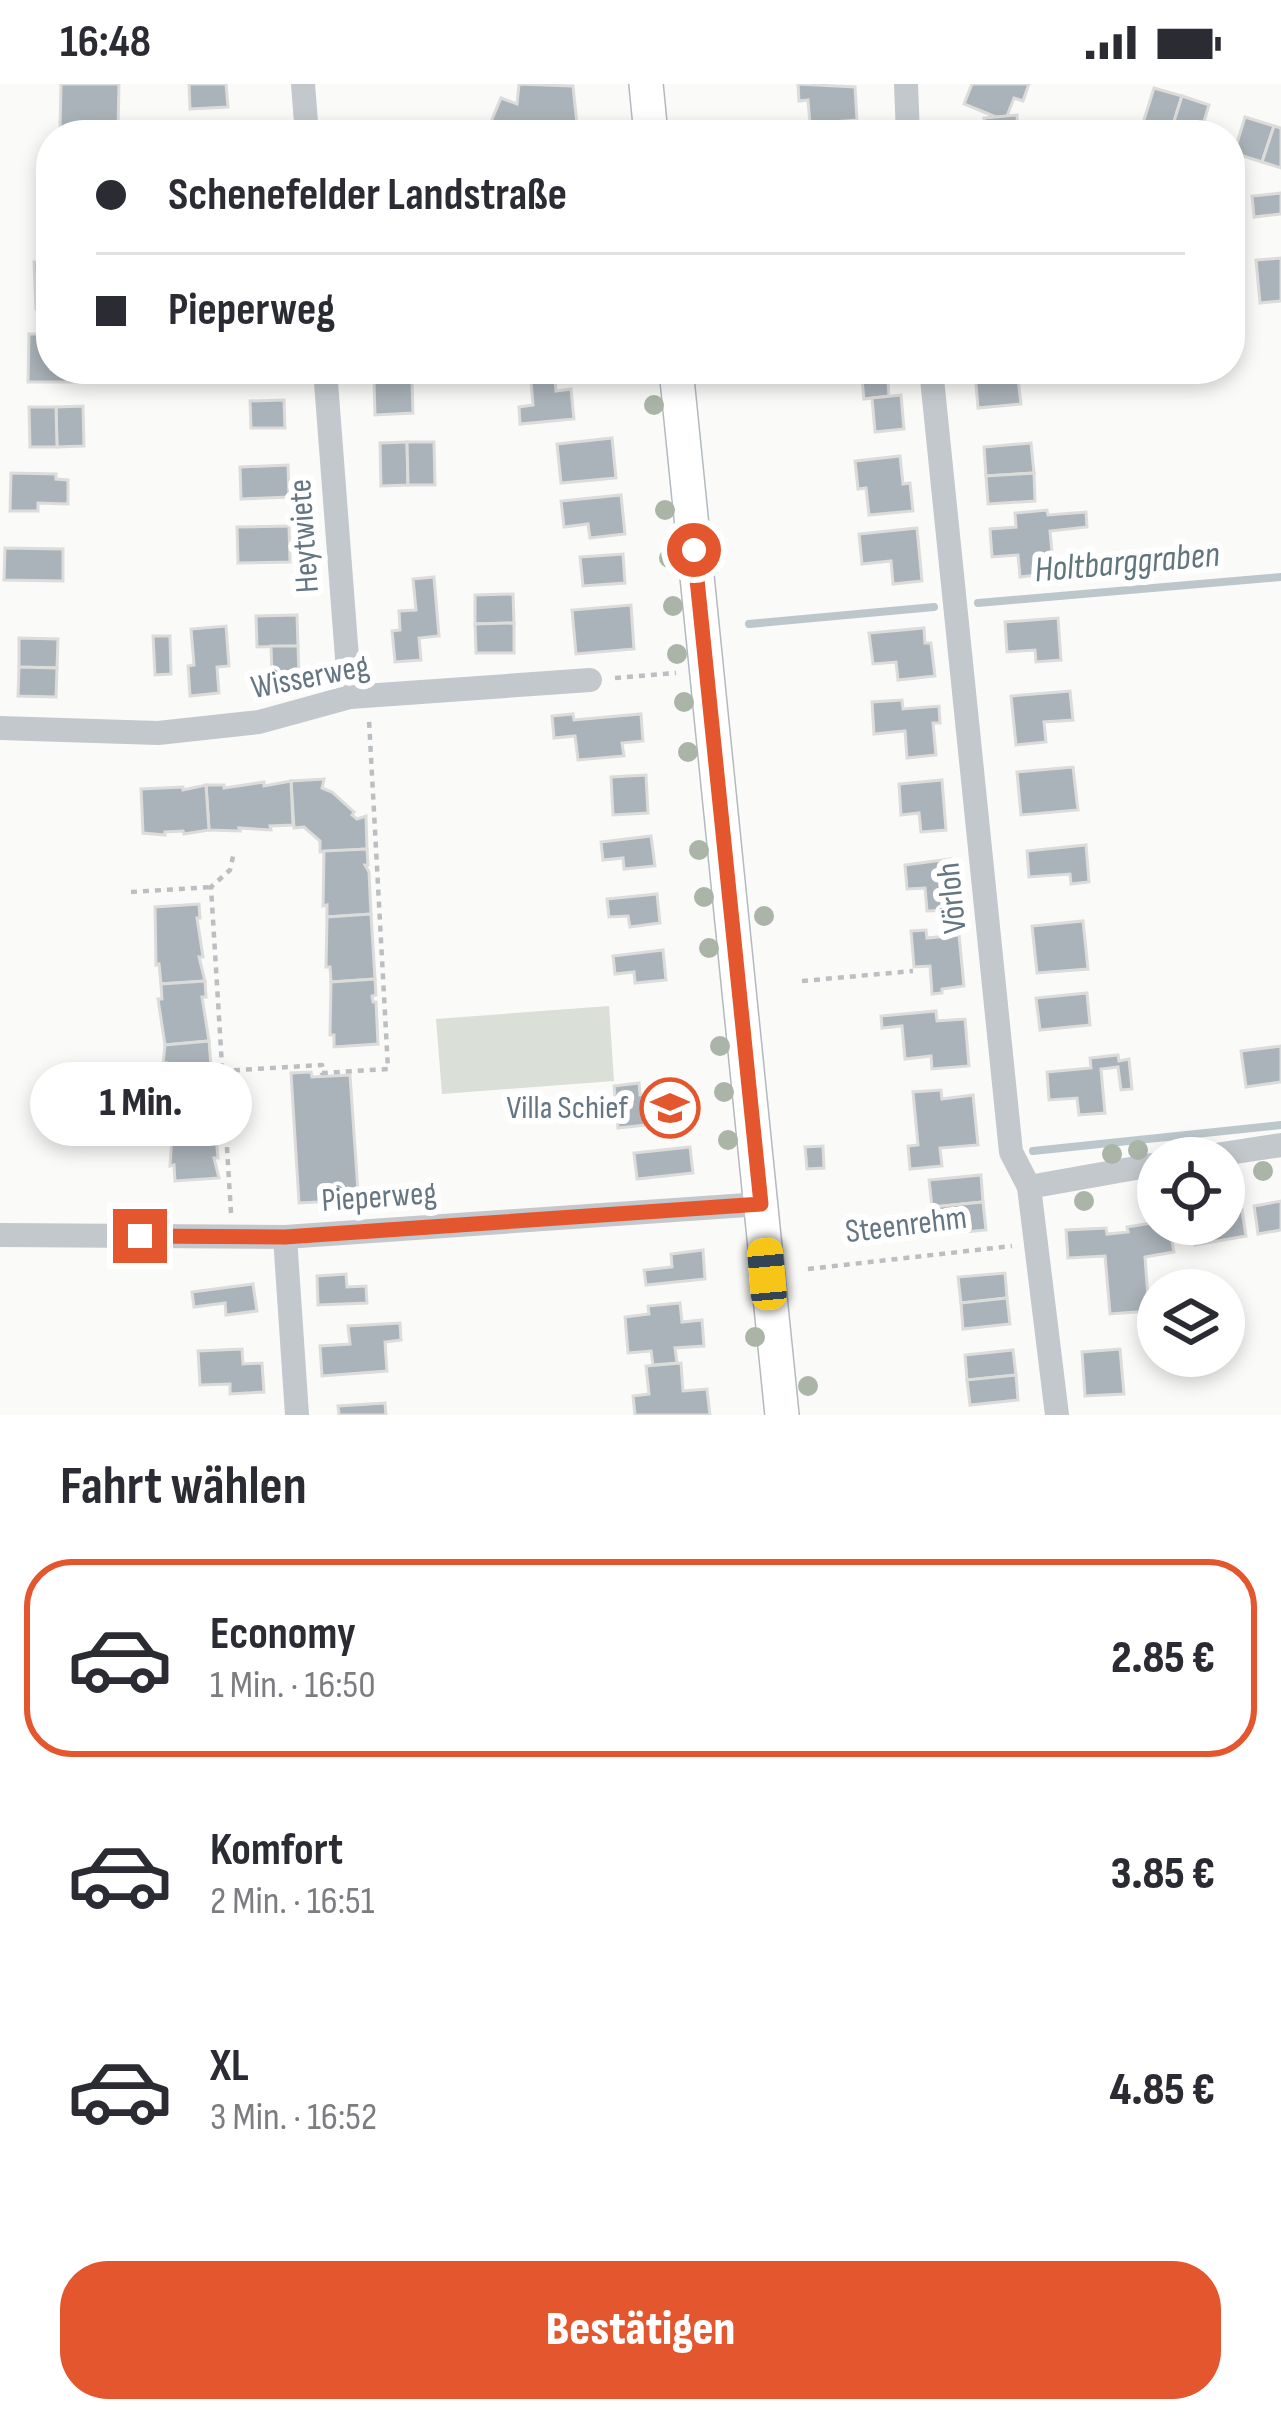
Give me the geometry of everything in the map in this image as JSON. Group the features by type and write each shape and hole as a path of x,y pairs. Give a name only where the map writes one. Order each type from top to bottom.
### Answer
{"main road":[{"path":"646,84 650,120"},
{"path":"677,384 782,1415"}],"street":[{"path":"303,84 306,120"},
{"path":"906,84 907,120"},
{"name":"Heytwiete","path":"327,384 359,697"},
{"name":"Vörloh","path":"933,384 1011,1152 1029,1187 1057,1415"},
{"name":"Wisserweg","path":"0,728 158,733 260,722 359,697 590,680"},
{"path":"1245,1151 1281,1145"},
{"path":"1029,1187 1137,1168"},
{"name":"Pieperweg","path":"0,1235 285,1237 761,1204"},
{"path":"285,1237 297,1415"}],"path":[{"path":"590,680 706,671"},
{"path":"222,1071 277,1072 322,1065 322,1073 364,1075 388,1070 359,697"},
{"path":"131,892 211,887 230,870 234,852"},
{"path":"211,887 232,1236"},
{"path":"802,981 913,971"},
{"name":"Steenrehm","path":"808,1269 1012,1246"}],"shaded area":[{"path":"609,1006 614,1081 442,1094 436,1019"}],"building":[{"path":"61,84 119,84 118,120 60,120"},
{"path":"189,84 226,84 228,107 190,109"},
{"path":"519,84 573,86 577,120 492,120 501,98 517,104"},
{"path":"798,84 855,87 857,120 810,120 808,100 799,101"},
{"path":"972,84 1029,84 1023,101 1014,98 1007,116 996,117 964,104"},
{"path":"1154,88 1182,96 1174,120 1144,120"},
{"path":"1182,96 1209,105 1204,120 1174,120"},
{"path":"1017,115 1017,120 984,120"},
{"path":"1244,120 1274,126 1262,162 1245,157"},
{"path":"1274,126 1281,128 1281,168 1262,162"},
{"path":"1281,193 1281,214 1254,217 1252,196"},
{"path":"1281,258 1281,301 1260,303 1256,260"},
{"path":"29,334 36,334 36,382 28,382"},
{"path":"374,384 412,384 413,413 375,415"},
{"path":"531,384 555,384 556,391 571,389 574,419 520,424 519,407 533,405"},
{"path":"862,384 888,384 889,396 864,399"},
{"path":"976,384 1019,384 1021,404 978,408"},
{"path":"901,395 904,429 875,432 872,398"},
{"path":"284,400 285,428 251,428 250,401"},
{"path":"83,406 84,446 57,447 56,407"},
{"path":"29,407 56,407 57,447 30,447"},
{"path":"612,438 616,478 561,483 557,444"},
{"path":"407,442 408,485 381,486 380,443"},
{"path":"407,442 434,442 435,485 408,485"},
{"path":"1031,443 1034,473 986,476 984,447"},
{"path":"900,456 913,511 869,515 866,488 858,489 855,461"},
{"path":"288,465 289,497 241,499 240,467"},
{"path":"11,473 56,474 56,479 68,480 68,504 38,503 38,511 10,511"},
{"path":"1034,473 1035,501 988,504 986,476"},
{"path":"621,495 625,534 590,538 588,524 564,527 561,501"},
{"path":"1047,510 1048,515 1086,512 1087,527 1050,531 1054,573 1020,577 1018,555 992,557 990,529 1016,527 1015,513"},
{"path":"289,526 290,562 238,563 237,527"},
{"path":"917,528 922,581 893,584 891,561 862,564 859,534"},
{"path":"5,548 63,549 63,581 4,580"},
{"path":"623,554 625,583 583,586 580,557"},
{"path":"434,577 439,636 419,638 421,660 395,662 392,631 400,630 399,611 416,610 413,579"},
{"path":"513,594 514,623 475,624 475,595"},
{"path":"631,605 634,649 576,654 572,610"},
{"path":"297,615 298,646 257,647 256,616"},
{"path":"1058,618 1061,660 1036,662 1035,650 1007,652 1005,622"},
{"path":"514,623 514,653 476,653 475,624"},
{"path":"226,626 229,666 217,667 219,693 190,696 191,629"},
{"path":"924,628 935,676 898,680 896,662 873,664 869,633"},
{"path":"153,636 170,636 171,674 155,675"},
{"path":"19,638 58,639 57,668 19,667"},
{"path":"271,646 298,646 299,674 272,675"},
{"path":"19,667 57,668 56,697 18,696"},
{"path":"1070,691 1073,720 1044,722 1046,742 1016,745 1011,696"},
{"path":"902,700 903,709 939,706 940,723 933,723 936,755 907,758 905,731 874,734 872,702"},
{"path":"573,714 574,720 641,714 643,741 622,743 624,756 578,760 575,736 554,738 552,716"},
{"path":"1073,767 1078,810 1021,815 1017,772"},
{"path":"646,775 648,813 613,815 611,777"},
{"path":"324,779 322,788 332,792 352,815 357,819 366,816 367,849 320,852 320,841 304,827 294,828 291,781"},
{"path":"942,780 946,830 921,832 919,813 901,815 899,784"},
{"path":"291,781 293,825 270,826 271,830 209,830 206,785 224,788"},
{"path":"206,785 209,830 143,833 141,789"},
{"path":"651,836 655,866 624,869 623,858 603,860 601,842"},
{"path":"1086,845 1089,882 1071,884 1070,874 1029,877 1027,851"},
{"path":"367,849 371,914 327,917 324,851"},
{"path":"950,859 954,910 927,911 925,888 907,889 905,865"},
{"path":"657,894 660,923 630,927 628,916 609,917 607,899"},
{"path":"199,904 203,957 199,957 205,981 161,984 155,907"},
{"path":"371,914 375,979 331,982 330,967 326,967 327,917"},
{"path":"1083,921 1088,969 1037,973 1032,926"},
{"path":"926,930 927,938 959,935 964,986 932,994 930,966 914,967 911,931"},
{"path":"663,950 666,980 635,983 634,972 615,974 613,956"},
{"path":"375,979 376,995 372,996 378,1044 334,1047 331,982"},
{"path":"205,981 206,997 202,997 209,1041 165,1045 158,999 162,999 161,984"},
{"path":"1087,993 1090,1025 1040,1030 1036,998"},
{"path":"936,1011 937,1021 965,1019 969,1066 932,1069 931,1056 905,1059 902,1026 882,1028 881,1016"},
{"path":"209,1041 213,1102 169,1105 165,1045"},
{"path":"1281,1046 1281,1082 1246,1087 1241,1051"},
{"path":"1118,1055 1119,1061 1129,1059 1132,1089 1121,1090 1118,1067 1101,1069 1105,1113 1079,1115 1077,1098 1049,1100 1047,1072 1091,1068 1090,1058"},
{"path":"311,1072 312,1077 350,1075 359,1206 337,1207 337,1201 299,1203 291,1073"},
{"path":"639,1083 640,1095 679,1092 682,1121 618,1128 614,1086"},
{"path":"941,1090 942,1099 973,1095 978,1145 940,1148 942,1166 910,1169 908,1146 918,1145 913,1092"},
{"path":"213,1102 219,1178 175,1181 174,1165 170,1166 169,1105"},
{"path":"823,1146 824,1168 807,1169 805,1147"},
{"path":"690,1147 693,1173 637,1179 634,1153"},
{"path":"981,1175 983,1202 932,1207 929,1180"},
{"path":"1281,1201 1281,1230 1258,1234 1254,1206"},
{"path":"983,1202 986,1230 934,1235 932,1207"},
{"path":"1137,1225 1137,1245 1173,1245 1174,1252 1145,1257 1146,1269 1137,1269 1137,1312 1110,1314 1105,1256 1068,1258 1066,1230 1106,1228 1107,1234 1128,1232 1127,1227"},
{"path":"703,1250 705,1279 646,1285 644,1270 672,1267 671,1254"},
{"path":"1005,1273 1007,1298 961,1303 958,1277"},
{"path":"346,1274 347,1287 366,1286 367,1303 318,1305 317,1276"},
{"path":"253,1284 257,1311 226,1315 225,1303 194,1307 192,1292"},
{"path":"1007,1298 1010,1324 963,1329 961,1303"},
{"path":"680,1303 682,1322 702,1320 704,1346 675,1348 677,1363 653,1365 651,1351 628,1353 625,1317 649,1314 648,1306"},
{"path":"400,1323 401,1340 385,1342 387,1371 322,1376 320,1346 350,1344 348,1326"},
{"path":"242,1349 243,1364 262,1363 264,1392 230,1394 230,1384 200,1385 198,1351"},
{"path":"1120,1349 1124,1394 1085,1396 1082,1352"},
{"path":"1013,1350 1016,1375 967,1380 965,1355"},
{"path":"681,1363 683,1391 707,1389 710,1415 635,1415 633,1396 649,1394 646,1366"},
{"path":"1016,1375 1018,1400 970,1405 967,1380"},
{"path":"385,1403 386,1415 339,1415 338,1406"}],"waterway":[{"name":"Holtbarggraben","path":"978,603 1281,577"},
{"name":"Holtbarggraben","path":"749,624 934,607"},
{"path":"1033,1151 1281,1125"}],"place":[{"name":"Villa Schief","path":"670,1108"}],"route":[{"path":"140,1236 285,1237 761,1204 694,550"}]}
